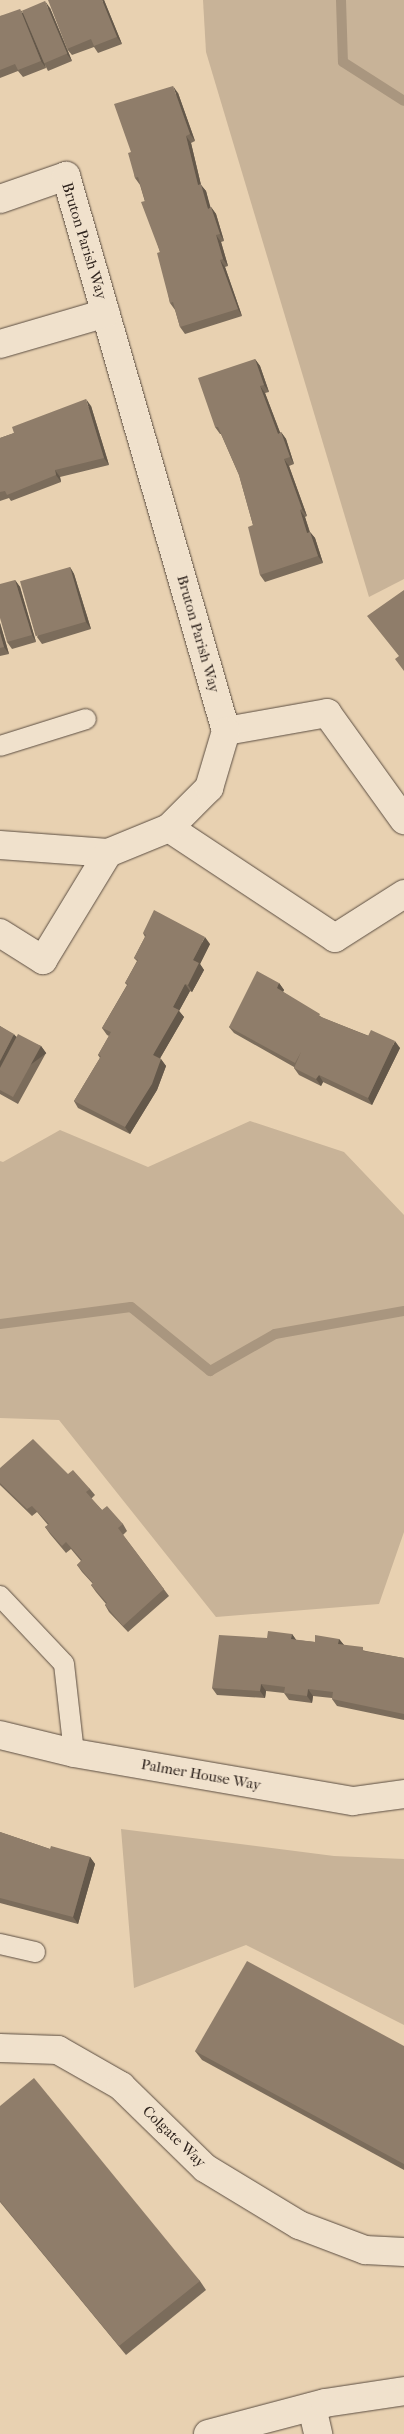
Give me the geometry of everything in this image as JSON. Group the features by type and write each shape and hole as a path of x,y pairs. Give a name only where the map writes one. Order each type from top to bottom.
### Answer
{"street":[{"name":"Bruton Parish Way","path":"0,198 66,176 226,730"},
{"name":"Bruton Parish Way","path":"0,344 106,313"},
{"path":"0,845 108,853 169,828 209,788 226,730 327,713 404,820"},
{"path":"169,828 335,938 404,894"},
{"path":"0,933 43,960 108,853"},
{"name":"Palmer House Way","path":"0,1735 74,1753 354,1802 404,1794"},
{"name":"Colgate Way","path":"0,2048 58,2050 121,2086 205,2168 298,2225 364,2250 404,2252"},
{"path":"208,2434 312,2407 404,2390"},
{"path":"312,2407 318,2434"}],"lane":[{"path":"0,746 86,719"},
{"path":"0,1596 64,1664 74,1753"},
{"path":"0,1944 35,1952"}],"shaded area":[{"path":"203,0 404,0 404,579 369,597 206,52"},
{"path":"250,1121 344,1152 404,1215 404,1532 379,1604 216,1617 59,1420 0,1418 0,1161 3,1162 60,1130 148,1167"},
{"path":"121,1829 334,1856 404,1859 404,2025 246,1945 134,1988"}],"building":[{"path":"48,0 102,0 117,37 94,46 91,39 67,49"},
{"path":"45,1 67,53 44,63 22,11"},
{"path":"20,9 41,61 18,70 15,64 0,70 0,16"},
{"path":"173,86 190,134 186,136 198,185 201,184 208,209 211,207 220,234 216,235 223,259 220,260 238,309 180,327 173,302 170,303 157,253 160,252 141,202 145,201 138,177 135,178 128,153 131,152 114,104"},
{"path":"255,359 264,385 260,386 278,434 281,432 290,457 284,459 302,509 300,510 307,533 310,532 318,556 260,575 248,527 253,525 239,475 218,427 215,427 198,378"},
{"path":"86,399 104,458 55,470 56,475 7,495 5,491 0,492 0,438 14,433 12,427"},
{"path":"70,567 86,622 36,636 20,581"},
{"path":"15,580 32,635 7,642 0,618 0,584"},
{"path":"404,590 404,671 395,659 399,656 367,616"},
{"path":"0,633 4,647 0,648"},
{"path":"154,910 205,937 193,960 199,963 188,985 185,984 173,1007 179,1010 153,1055 161,1059 152,1084 125,1127 74,1101 101,1056 98,1055 111,1032 102,1028 128,984 125,983 138,960 134,958 146,935 143,933"},
{"path":"257,971 279,983 277,988 320,1014 319,1016 368,1036 371,1030 395,1041 368,1098 319,1075 316,1079 294,1068 301,1052 295,1063 229,1027"},
{"path":"0,1026 14,1034 0,1061"},
{"path":"18,1034 41,1046 13,1097 0,1090 0,1068"},
{"path":"33,1439 68,1474 73,1470 90,1489 86,1492 102,1510 107,1506 123,1524 118,1528 164,1589 123,1626 105,1605 107,1603 91,1585 93,1583 77,1565 82,1560 66,1542 62,1546 45,1527 49,1524 32,1506 27,1509 0,1483 0,1468"},
{"path":"268,1631 292,1634 291,1639 315,1642 315,1635 339,1639 338,1644 363,1647 363,1651 404,1658 404,1714 332,1699 333,1692 308,1689 307,1696 284,1693 285,1687 261,1684 260,1691 212,1688 219,1635 267,1638"},
{"path":"0,1832 50,1849 51,1846 90,1857 73,1917 0,1898"},
{"path":"247,1961 404,2046 404,2164 195,2051"},
{"path":"34,2078 200,2281 119,2346 0,2201 0,2106"}],"waterway":[{"path":"341,0 343,62 404,101"},
{"path":"0,1324 131,1307 210,1371 275,1334 404,1311"}]}
